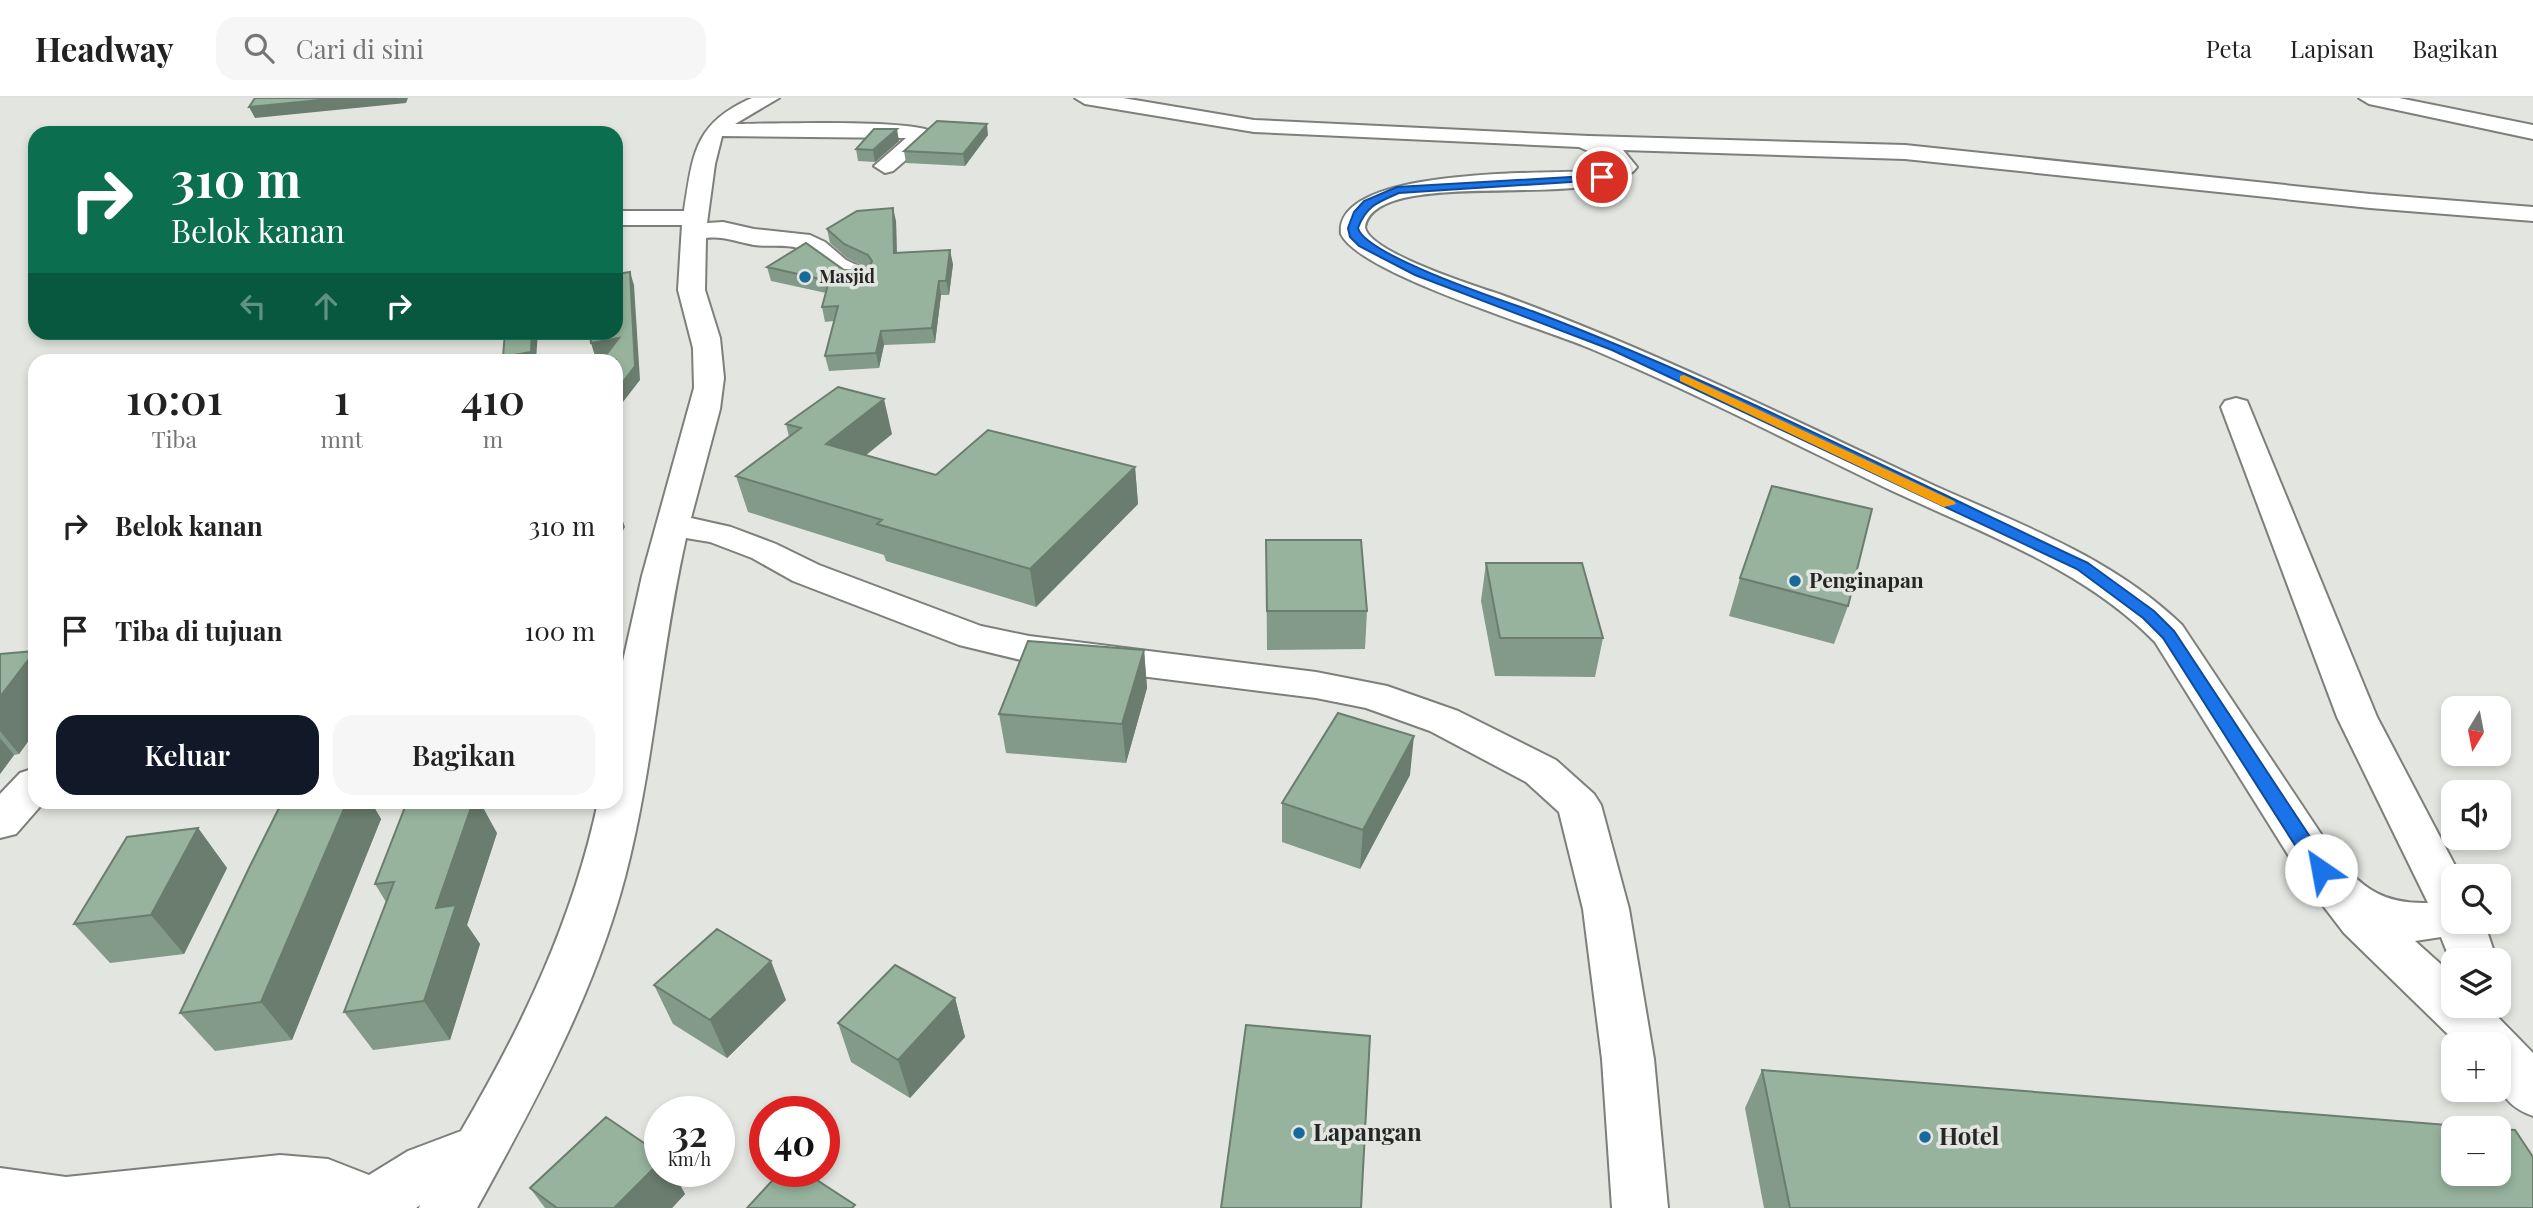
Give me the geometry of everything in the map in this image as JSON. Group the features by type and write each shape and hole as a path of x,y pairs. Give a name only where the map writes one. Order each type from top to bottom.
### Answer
{"street":[{"path":"623,792 636,684 707,398 709,371 701,322 693,305 694,224 707,149 716,130 726,120 769,98"},
{"path":"1085,98 1254,126 1583,142 1905,152 2370,201 2533,214"},
{"path":"2369,98 2533,132"},
{"path":"716,130 888,130 925,134 885,166"},
{"path":"1583,142 1619,156 1626,167"},
{"path":"1685,144 1626,167 1614,175 1577,181 1433,186 1397,190 1367,204 1359,212 1353,228 1355,237 1363,244 1419,273 1616,347 2082,566 2149,614 2169,634 2321,870 2361,920 2478,1032"},
{"path":"623,219 694,224 754,237 801,240 816,247 837,266 860,276"},
{"path":"2236,407 2357,717 2441,883"},
{"path":"675,525 730,538 764,551 806,573 972,636 1029,649 1316,685 1373,696 1444,721 1541,771 1579,805 1606,909 1628,1059 1640,1208"},
{"path":"0,822 28,792"},
{"path":"447,1208 526,1069 574,967 607,862 619,809"},
{"path":"2345,899 2390,917 2414,922 2438,922 2441,920"},
{"path":"0,1195 66,1204 280,1181 328,1185 353,1196 366,1208 427,1169 480,1150"}],"building":[{"path":"255,98 340,98 249,107"},
{"path":"937,121 987,124 963,154 904,151"},
{"path":"874,129 897,129 873,150 856,149"},
{"path":"893,208 894,253 950,250 946,281 939,281 932,328 881,331 876,353 825,356 838,306 822,307 829,281 767,267 806,243 844,270 868,270 872,261 868,255 844,244 827,229 857,211"},
{"path":"630,272 635,366 623,382 623,354 607,354 617,340 623,340 623,273"},
{"path":"504,340 532,340 531,352 503,354"},
{"path":"838,387 884,399 826,444 936,475 988,430 1135,467 1030,569 877,524 882,520 736,476 801,428 786,424"},
{"path":"1772,486 1872,509 1848,606 1740,578"},
{"path":"1266,540 1361,540 1367,611 1267,611"},
{"path":"1486,563 1582,563 1603,638 1500,638"},
{"path":"1028,641 1144,650 1122,724 999,714"},
{"path":"28,652 28,660 0,697 0,654"},
{"path":"1338,713 1414,736 1363,830 1282,803"},
{"path":"278,809 344,809 261,1002 180,1013"},
{"path":"404,809 471,809 436,908 456,905 424,1001 344,1012 394,882 375,884"},
{"path":"198,828 151,915 74,924 127,837"},
{"path":"717,929 771,961 710,1020 654,985"},
{"path":"895,965 955,998 898,1060 838,1023"},
{"name":"Lapangan","path":"1246,1025 1370,1036 1361,1208 1221,1208"},
{"name":"Hotel","path":"1762,1070 2441,1125 2441,1186 2511,1186 2511,1130 2515,1130 2533,1157 2533,1208 1790,1208"},
{"path":"606,1117 644,1143 644,1178 614,1208 557,1208 530,1188"},
{"path":"766,1187 827,1187 855,1205 852,1208 747,1208"}],"slow traffic":[{"path":"1684,379 1949,504"}],"place":[{"name":"Masjid","path":"805,277"},
{"name":"Penginapan","path":"1795,581"},
{"name":"Lapangan","path":"1299,1133"},
{"name":"Hotel","path":"1925,1137"}],"route":[{"path":"1602,177 1577,181 1433,186 1397,190 1376,198 1359,212 1354,220 1355,237 1384,256 1419,273 1653,363 1842,455 2082,566 2149,614 2169,634 2189,661 2321,870"}]}
